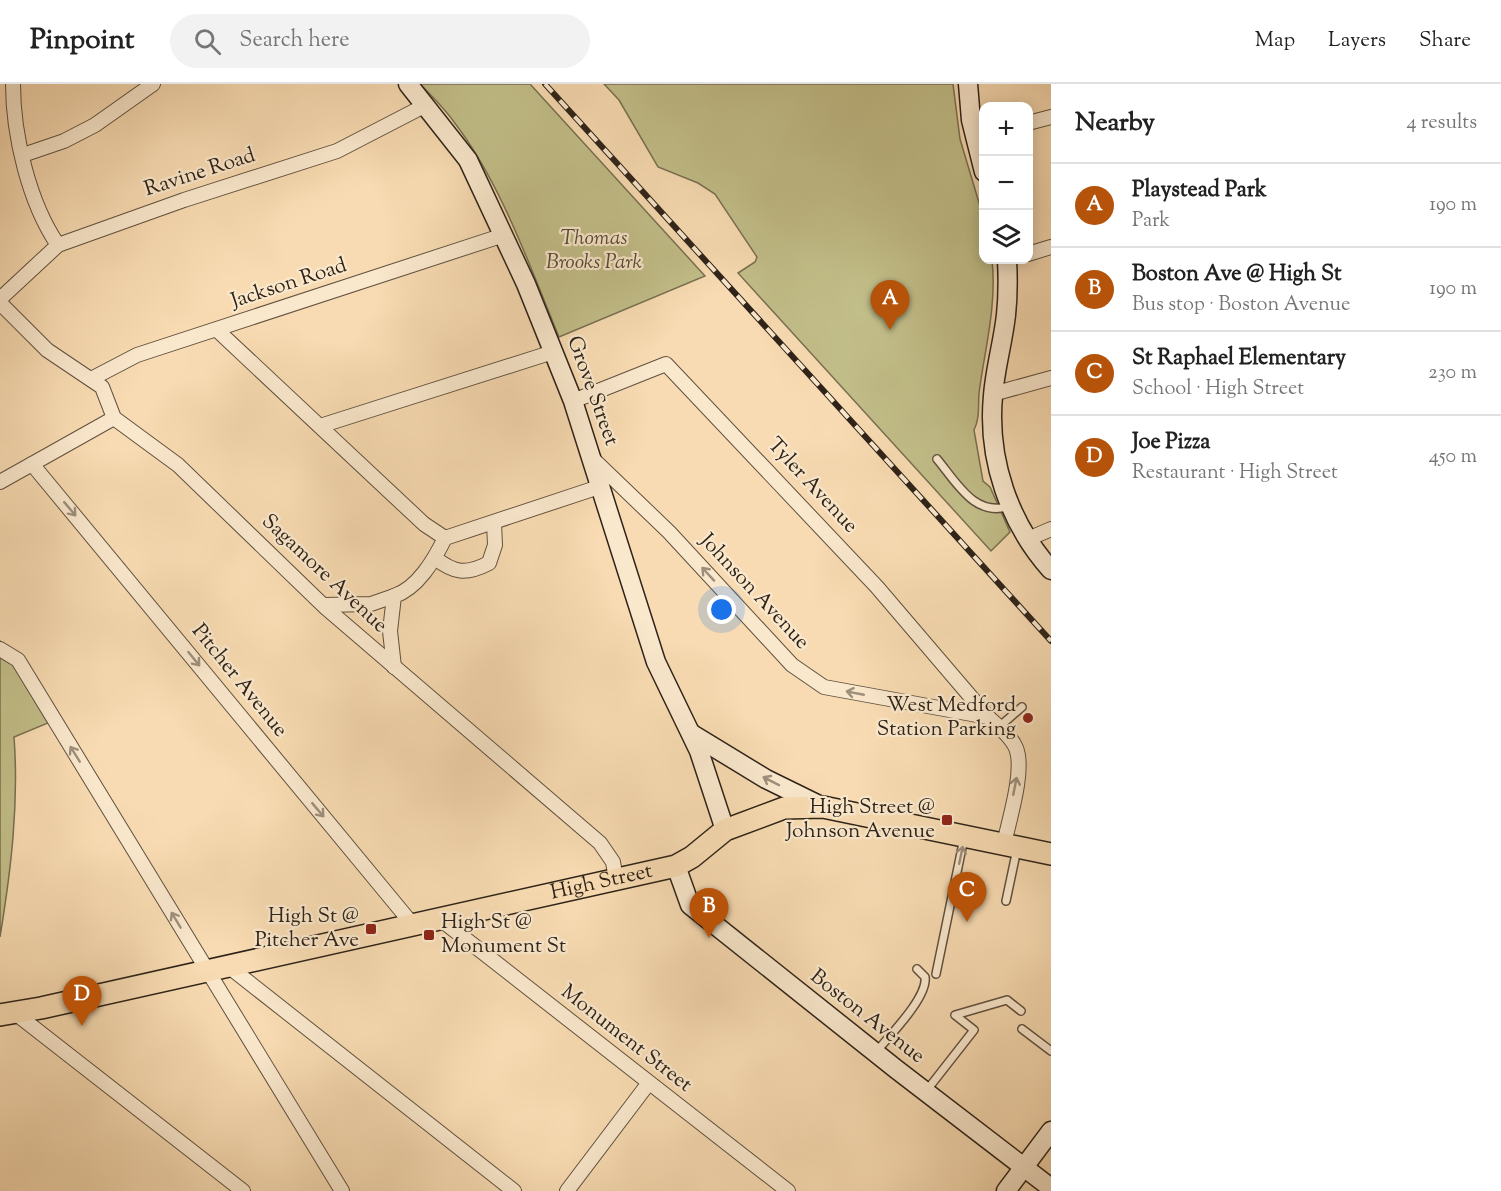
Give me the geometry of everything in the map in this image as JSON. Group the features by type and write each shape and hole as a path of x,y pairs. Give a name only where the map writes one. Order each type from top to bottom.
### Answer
{"main road":[{"name":"High Street","path":"7,1014 676,866 692,857 725,830 784,807 823,807 1051,854"}],"street":[{"path":"13,84 13,112 36,205 58,245"},
{"path":"23,155 64,141 95,125 153,84"},
{"name":"Grove Street","path":"408,84 468,160 504,235 573,400 653,652 710,778 720,820 725,830"},
{"path":"968,84 979,136"},
{"name":"Ravine Road","path":"0,301 58,245 184,200 337,151 426,105"},
{"path":"1033,122 1051,117"},
{"name":"Jackson Road","path":"91,379 136,355 504,235"},
{"path":"1033,253 1051,247"},
{"path":"1008,264 1006,314 993,394 992,436 995,458 1010,506 1028,539 1051,570"},
{"path":"0,301 47,350 102,387 114,418 0,482"},
{"path":"217,330 424,524 445,538"},
{"path":"320,426 553,352"},
{"name":"Tyler Avenue","path":"573,400 666,364 877,587 994,722"},
{"path":"993,394 1051,378"},
{"name":"Sagamore Avenue","path":"114,418 178,465 324,605 600,843 613,862 616,879"},
{"name":"Johnson Avenue","path":"593,459 669,532 792,665 824,687 994,722"},
{"name":"Pitcher Avenue","path":"32,464 413,925"},
{"path":"324,605 371,604 406,592 435,558 445,538 602,486"},
{"path":"435,558 450,570 474,571 489,563 495,545 494,523"},
{"path":"1028,539 1051,529"},
{"path":"394,596 390,632 394,666"},
{"path":"0,649 18,660 342,1191"},
{"path":"994,722 1014,742 1019,759 1011,845"},
{"path":"692,734 766,779 823,807"},
{"name":"Boston Avenue","path":"676,866 690,905 925,1092 1051,1188"},
{"name":"Monument Street","path":"440,919 648,1084 788,1191"},
{"path":"228,966 514,1191"},
{"path":"7,1014 243,1191"},
{"path":"567,1191 648,1084"},
{"path":"1006,1191 1051,1131"}],"lane":[{"path":"937,459 981,506 995,511 1010,506"},
{"path":"994,722 1022,707"},
{"path":"936,974 965,836"},
{"path":"1006,901 1011,845"},
{"path":"876,1053 926,986 924,974 917,969"},
{"path":"925,1092 974,1030 955,1015 1007,1000 1021,1011"},
{"path":"1022,1029 1051,1051"}],"green space":[{"name":"Thomas Brooks Park","path":"420,84 530,84 705,276 559,337 513,226 486,171 450,117"},
{"path":"604,84 953,84 960,139 979,203 979,264 992,264 992,310 979,393 978,416 974,430 983,481 990,487 1010,532 991,551 738,273 755,262 757,257 715,194 698,183 658,167 619,100"},
{"path":"0,641 48,723 14,737 13,837 0,937"}],"railway":[{"path":"545,84 1051,641"}],"place":[{"name":"Playstead Park","path":"890,330"},
{"name":"West Medford Station Parking","path":"1028,718"},
{"name":"High Street @ Johnson Avenue","path":"947,820"},
{"name":"St Raphael Elementary","path":"967,922"},
{"name":"High St @ Pitcher Ave","path":"371,929"},
{"name":"High St @ Monument St","path":"429,935"},
{"name":"Boston Ave @ High St","path":"709,938"},
{"name":"Joe Pizza","path":"82,1026"}]}
